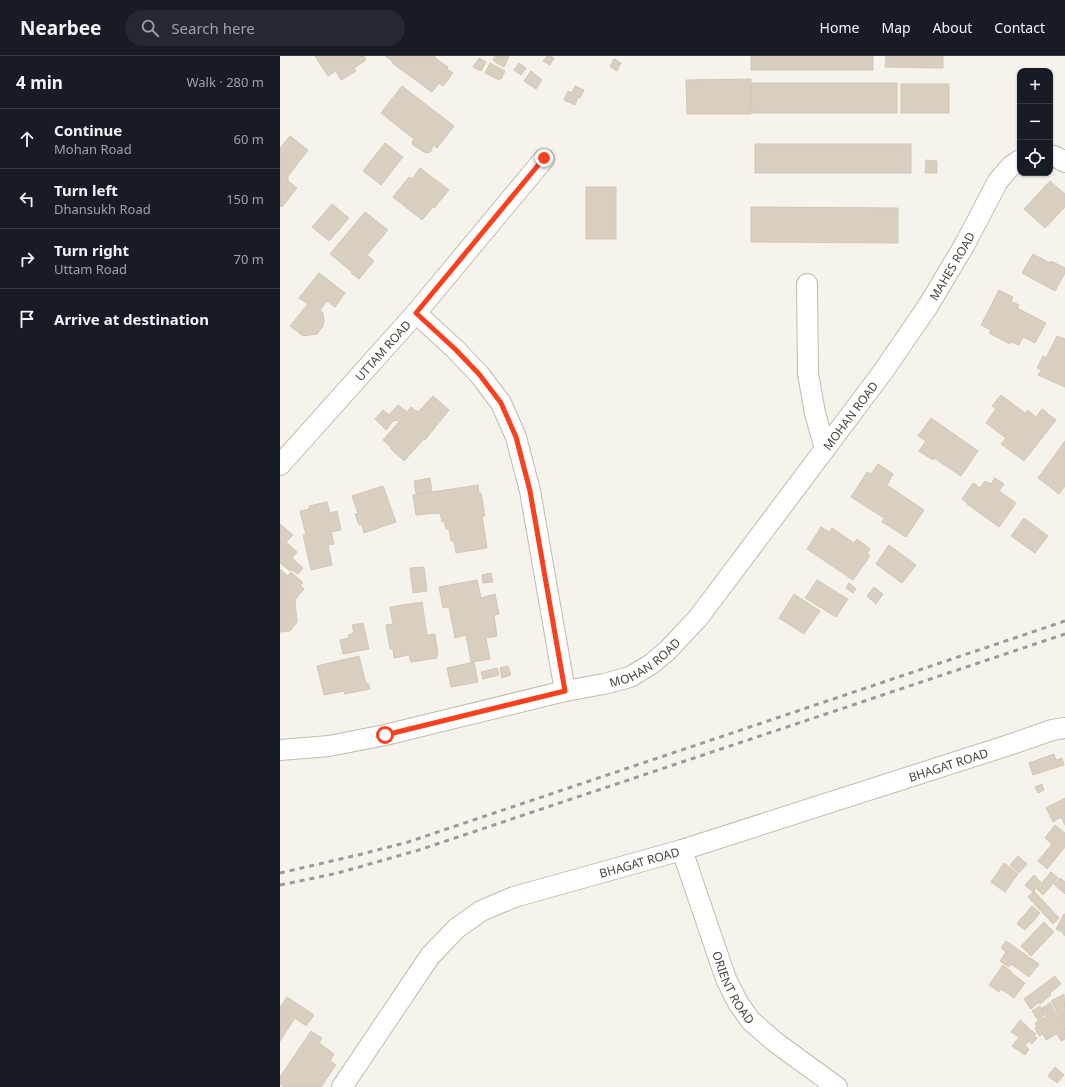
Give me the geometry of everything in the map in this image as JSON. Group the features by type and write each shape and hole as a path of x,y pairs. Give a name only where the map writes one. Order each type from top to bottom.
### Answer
{"street":[{"path":"1053,156 1065,162"},
{"name":"UTTAM ROAD","path":"280,465 416,313 544,158"},
{"name":"MAHES ROAD","path":"882,373 928,306 965,244 998,181 1010,166 1017,162"},
{"path":"807,284 808,374 815,413 825,449"},
{"path":"416,313 455,349 479,374 501,403 516,437 530,491 565,691"},
{"name":"MOHAN ROAD","path":"280,750 329,746 385,735 565,691 604,684 630,677 650,665 667,651 698,618 882,373"},
{"name":"BHAGAT ROAD","path":"342,1087 430,956 457,928 480,911 514,897 682,850 1052,730 1065,728"},
{"name":"ORIENT ROAD","path":"682,850 726,979 738,1003 751,1021 775,1042 837,1087"}],"building":[{"path":"315,56 365,56 364,57 366,60 354,68 356,71 341,80 336,71 328,76"},
{"path":"385,56 397,56 393,62"},
{"path":"398,56 435,56 434,57 448,67 447,69 453,73 443,86 439,83 432,92 392,63"},
{"path":"495,56 509,56 504,67 493,60"},
{"path":"547,56 554,58 550,65 543,61"},
{"path":"751,56 873,56 873,70 751,70"},
{"path":"886,56 943,56 943,68 885,67"},
{"path":"479,58 486,62 481,71 473,67"},
{"path":"614,59 621,63 617,71 610,67"},
{"path":"490,63 505,71 501,79 499,78 499,80 485,73"},
{"path":"519,63 526,68 521,75 514,70"},
{"path":"531,71 542,80 536,89 524,81"},
{"path":"751,79 751,114 687,114 686,80"},
{"path":"751,83 897,83 897,113 752,113"},
{"path":"901,84 949,84 949,113 901,113"},
{"path":"402,86 454,126 437,148 433,145 429,153 424,152 413,145 412,142 414,139 381,113"},
{"path":"575,86 584,90 580,98 578,97 575,105 564,100 568,91 572,93"},
{"path":"290,136 308,150 288,176 288,181 297,188 282,207 280,206 280,148"},
{"path":"385,143 403,157 381,185 363,171"},
{"path":"755,144 911,144 911,173 755,173"},
{"path":"926,160 937,161 937,173 925,173"},
{"path":"420,168 449,190 422,220 393,197 409,177 412,179"},
{"path":"1050,181 1065,194 1065,207 1045,228 1024,209"},
{"path":"586,187 616,187 616,239 586,239"},
{"path":"332,204 349,218 329,241 312,227"},
{"path":"751,207 898,208 898,243 751,242"},
{"path":"365,212 388,230 367,255 374,261 359,279 330,254"},
{"path":"1033,254 1050,263 1051,261 1065,268 1065,273 1055,291 1022,273"},
{"path":"319,273 345,293 335,307 327,301 320,310 323,313 324,320 323,326 317,334 303,336 290,326 308,304 299,298"},
{"path":"999,290 1013,297 1011,301 1019,305 1017,308 1046,323 1035,343 1023,337 1019,345 1011,342 1010,344 989,333 991,330 981,325"},
{"path":"1057,336 1065,339 1065,387 1038,375 1041,370 1037,368 1043,356 1046,358"},
{"path":"1001,395 1025,413 1028,410 1036,417 1042,409 1056,420 1024,461 1001,444 1006,438 986,423 996,409 992,406"},
{"path":"433,396 449,410 425,440 424,439 404,461 383,440 399,422 394,420 386,430 375,419 383,410 389,415 398,405 407,412 411,407 418,412"},
{"path":"931,418 978,451 961,476 934,458 933,460 919,451 926,441 918,436"},
{"path":"1065,441 1065,486 1059,494 1038,478"},
{"path":"878,464 893,474 887,485 924,510 906,537 882,522 884,518 851,497 867,472 871,474"},
{"path":"430,478 432,492 416,494 414,481"},
{"path":"995,478 1004,484 999,491 1016,503 999,527 962,499 973,483 980,488 985,481 991,484"},
{"path":"478,485 485,516 482,516 487,548 456,553 454,541 451,541 449,529 446,529 444,521 442,522 440,513 416,515 413,495"},
{"path":"383,486 396,522 364,533 362,525 359,525 355,514 358,513 352,496"},
{"path":"327,502 330,513 337,511 341,530 331,532 334,544 328,545 332,565 311,570 303,535 306,535 300,511 309,509 309,506"},
{"path":"1024,518 1048,536 1035,553 1011,536"},
{"path":"280,524 293,535 286,542 297,552 292,558 303,568 298,574 292,570 290,571 280,563"},
{"path":"821,527 829,532 832,528 854,543 857,539 870,549 867,553 870,556 853,580 807,549"},
{"path":"889,545 916,565 902,583 876,564"},
{"path":"424,567 427,591 413,593 410,568"},
{"path":"280,569 288,576 291,572 303,583 300,585 304,589 295,600 297,622 290,631 280,632"},
{"path":"491,573 493,582 483,583 482,575"},
{"path":"477,580 481,598 495,594 499,614 494,615 497,636 486,638 490,659 471,662 466,635 455,638 449,607 443,608 439,587"},
{"path":"817,580 848,599 836,617 805,598"},
{"path":"849,583 856,589 853,593 846,588"},
{"path":"874,587 883,594 876,604 867,596"},
{"path":"794,594 820,611 804,634 779,618"},
{"path":"422,602 427,635 435,634 438,655 436,655 437,658 411,662 409,655 394,658 393,649 390,649 386,625 393,624 390,607"},
{"path":"363,623 369,649 343,654 340,640 349,638 348,635 354,633 352,625"},
{"path":"359,656 366,684 368,683 370,689 345,694 344,691 324,695 317,666"},
{"path":"474,662 478,682 451,687 447,668"},
{"path":"508,666 511,675 502,678 500,668"},
{"path":"497,668 499,675 483,679 481,672"},
{"path":"1054,754 1056,760 1062,758 1064,765 1033,775 1029,763"},
{"path":"1042,784 1044,790 1038,793 1035,787"},
{"path":"1065,798 1065,825 1061,817 1053,822 1046,808"},
{"path":"1055,825 1065,833 1065,847 1047,869 1038,861 1052,844 1045,838"},
{"path":"1018,856 1027,864 1019,873 1010,865"},
{"path":"1004,863 1018,874 1005,892 991,882"},
{"path":"1051,872 1058,878 1043,895 1037,889"},
{"path":"1034,875 1041,882 1033,892 1025,885"},
{"path":"1060,878 1065,882 1065,894 1054,884"},
{"path":"1034,891 1059,918 1053,924 1028,897"},
{"path":"1032,906 1040,913 1031,924 1023,917"},
{"path":"1064,914 1065,936 1063,934 1064,933 1056,929"},
{"path":"1022,917 1030,924 1025,930 1017,924"},
{"path":"1044,922 1054,932 1031,956 1021,946"},
{"path":"1006,941 1039,964 1029,977 1011,964 1009,967 1000,961 1006,952 1001,948"},
{"path":"1003,965 1025,983 1014,998 1001,989 999,992 989,985"},
{"path":"1055,976 1061,984 1050,993 1051,995 1031,1009 1024,999"},
{"path":"1064,994 1065,1015 1060,1018 1051,1001"},
{"path":"287,997 314,1015 306,1026 295,1018 280,1041 280,1007"},
{"path":"1050,1003 1059,1019 1065,1016 1065,1039 1061,1041 1057,1034 1046,1040 1043,1034 1039,1036 1035,1028 1037,1027 1035,1023 1047,1016 1042,1008"},
{"path":"1040,1006 1045,1015 1038,1020 1032,1011"},
{"path":"1020,1020 1027,1026 1019,1037 1011,1032"},
{"path":"1027,1027 1036,1034 1034,1036 1037,1038 1032,1044 1021,1035"},
{"path":"311,1031 322,1038 319,1043 334,1054 330,1061 336,1065 321,1087 284,1087 280,1084 280,1077"},
{"path":"1020,1036 1028,1042 1025,1046 1029,1049 1025,1055 1012,1046"},
{"path":"1055,1067 1064,1075 1057,1083 1048,1076"}],"railway":[{"path":"280,873 408,842 1065,621"},
{"path":"280,885 338,873 419,850 1065,634"}],"route":[{"path":"385,735 565,691 530,491 516,437 501,403 479,374 455,349 416,313 544,158"}]}
